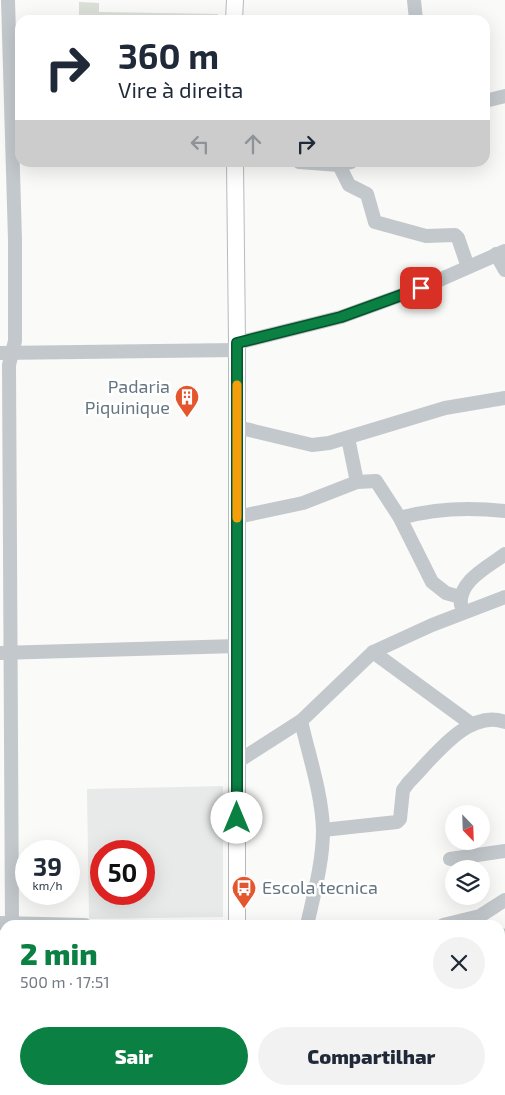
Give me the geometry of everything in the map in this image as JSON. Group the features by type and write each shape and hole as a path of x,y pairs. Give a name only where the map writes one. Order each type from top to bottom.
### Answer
{"main road":[{"path":"234,15 235,0"},
{"path":"235,167 238,427 237,920"}],"street":[{"path":"5,353 15,341 15,240 10,121 8,0"},
{"path":"414,0 416,15"},
{"path":"490,100 505,96"},
{"path":"345,167 347,183 367,194 375,222 426,236 455,235 458,238 468,267"},
{"path":"5,353 237,347 341,317 421,288 500,253 505,270"},
{"path":"5,353 9,365 6,653 8,920"},
{"path":"238,427 312,444 329,443 445,408 505,398"},
{"path":"348,438 357,482"},
{"path":"237,517 303,503 357,482 376,480 400,518 432,582 446,593 460,597"},
{"path":"400,518 442,509 475,508 505,511"},
{"path":"463,613 460,597 463,590 473,578 505,554"},
{"path":"237,762 301,721 373,652 505,597"},
{"path":"6,653 237,646"},
{"path":"373,652 470,723"},
{"path":"323,830 397,822 400,819 403,790 408,782 470,723 480,720 505,722"},
{"path":"301,721 320,803 323,830 321,859 308,920"},
{"path":"450,859 505,851"},
{"path":"484,920 505,900"}],"shaded area":[{"path":"79,2 99,3 99,12 218,14 218,15 79,15"},
{"path":"223,786 223,917 89,919 87,789"}],"slow traffic":[{"path":"237,385 237,518"}],"place":[{"name":"Padaria Piquinique","path":"187,418"},
{"name":"Escola tecnica","path":"244,909"}],"route":[{"path":"237,818 237,343 341,317 421,288"}]}
